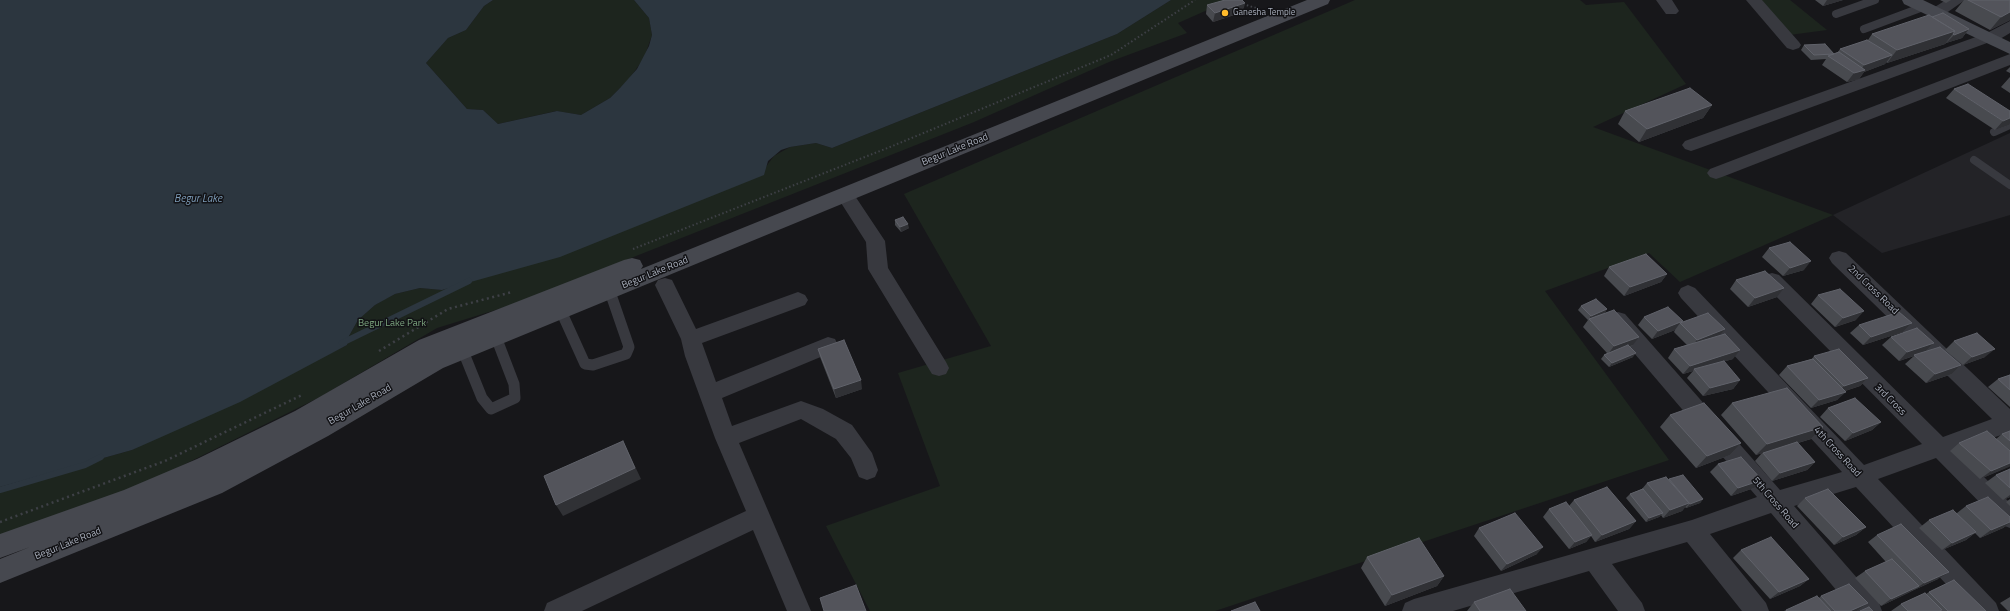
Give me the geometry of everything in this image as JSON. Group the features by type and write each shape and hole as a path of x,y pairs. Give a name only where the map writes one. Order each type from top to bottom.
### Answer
{"main road":[{"name":"Begur Lake Road","path":"0,546 132,498 206,468 303,418 427,346 607,284 845,195 1079,93 1283,7 1322,0"},
{"name":"Begur Lake Road","path":"0,572 213,485 319,429 435,362 561,311 607,284 1079,93 1283,7"},
{"path":"1923,7 2010,49"}],"street":[{"path":"1754,0 1793,46"},
{"path":"1923,7 1957,0"},
{"path":"1692,145 1987,38 2010,26"},
{"path":"1716,173 2010,59"},
{"path":"845,195 875,241 878,269 940,368"},
{"name":"2nd Cross Road","path":"1840,258 2010,422"},
{"name":"3rd Cross","path":"1772,280 1938,448 2010,518"},
{"path":"665,285 691,339 695,356 726,438 799,611"},
{"name":"4th Cross Road","path":"1688,294 1987,611"},
{"path":"691,339 798,300"},
{"name":"5th Cross Road","path":"1618,320 1774,502 1870,611"},
{"path":"710,394 828,345"},
{"path":"726,438 801,410 815,415 844,432 861,453 867,470"},
{"path":"1414,611 1692,530 1774,502 1860,476 2010,422"},
{"path":"556,611 760,516"},
{"path":"1692,530 1757,611"},
{"path":"1594,559 1633,611"},
{"path":"1500,585 1513,604"}],"lane":[{"path":"1836,14 1876,0"},
{"path":"1864,29 1923,7"},
{"path":"1994,132 2010,125"},
{"path":"1974,160 2010,185"},
{"path":"561,311 585,364 593,365 626,354 629,347 607,284"},
{"path":"463,351 482,398 491,409 515,398 514,384 496,337"}],"path":[{"path":"890,147 1111,55 1195,0"},
{"path":"1240,2 1283,7"}],"shaded area":[{"path":"2010,133 2010,215 1882,253 1833,215"}],"green space":[{"path":"493,0 634,0 649,18 652,35 644,58 629,79 610,98 581,115 556,111 498,124 483,110 467,109 426,63 448,38 466,30 484,6"},
{"name":"Begur Lake Park","path":"1171,0 1230,0 1178,23 1187,33 1109,62 974,122 515,304 437,328 320,397 169,472 80,509 0,535 0,487 132,450 347,345 349,336 358,320 375,305 395,294 420,288 442,290 765,168 774,156 790,147 816,143 832,148 1117,34"},
{"path":"1355,0 1580,0 1586,5 1624,2 1686,84 1593,127 1833,215 1680,282 1649,253 1545,291 1669,460 1215,611 870,611 826,526 940,486 898,373 991,346 904,194"},
{"path":"1758,0 1790,0 1827,30 1789,35"}],"water":[{"name":"Begur Lake","path":"0,0 493,0 484,6 466,30 448,38 426,63 467,109 483,110 498,124 557,111 581,115 610,98 637,69 649,46 652,35 649,18 634,0 1171,0 1117,34 832,148 816,143 781,150 768,161 764,175 560,257 442,290 420,288 395,294 375,305 358,320 349,336 347,345 240,402 132,450 0,487"}],"building":[{"path":"1225,0 1242,0 1245,3 1215,13 1207,5"},
{"path":"1968,0 2010,0 2010,12 2001,17"},
{"path":"1943,13 1969,29 1954,35 1953,34 1955,31 1932,17"},
{"path":"1929,15 1955,31 1897,50 1872,34"},
{"path":"1867,40 1892,55 1864,65 1840,49"},
{"path":"1825,44 1834,54 1814,55 1804,45"},
{"path":"1839,52 1865,70 1854,73 1828,56"},
{"path":"1968,84 2010,111 2010,118 2003,121 1954,89"},
{"path":"1690,88 1712,105 1647,129 1625,111"},
{"path":"903,217 908,224 900,227 895,220"},
{"path":"1790,242 1811,261 1790,268 1769,248"},
{"path":"1646,254 1667,274 1630,287 1609,267"},
{"path":"1765,271 1784,288 1755,298 1736,280"},
{"path":"1840,289 1864,311 1843,318 1818,295"},
{"path":"1596,299 1607,309 1591,316 1581,306"},
{"path":"1668,307 1683,321 1658,331 1644,317"},
{"path":"1614,310 1639,337 1614,346 1589,319"},
{"path":"1899,312 1912,323 1871,337 1859,325"},
{"path":"1708,313 1725,329 1697,340 1680,323"},
{"path":"1917,328 1934,343 1907,352 1891,337"},
{"path":"1977,333 1995,349 1972,357 1954,341"},
{"path":"1725,334 1740,350 1690,366 1674,349"},
{"path":"844,340 861,380 834,389 818,349"},
{"path":"1628,345 1636,353 1612,363 1604,355"},
{"path":"1940,347 1961,365 1935,374 1914,355"},
{"path":"1839,349 1868,378 1844,386 1814,356"},
{"path":"1813,359 1846,392 1819,400 1787,366"},
{"path":"1724,361 1740,380 1710,388 1694,369"},
{"path":"2010,375 2010,390 1998,379"},
{"path":"1787,388 1823,427 1767,444 1732,403"},
{"path":"1855,398 1881,422 1853,433 1828,408"},
{"path":"1704,403 1741,443 1707,456 1670,415"},
{"path":"1987,431 2010,451 2010,463 1991,471 1959,443"},
{"path":"2010,431 2010,441 2002,434"},
{"path":"623,441 635,468 556,505 544,476"},
{"path":"1797,442 1815,462 1780,473 1763,453"},
{"path":"1741,457 1762,480 1738,488 1718,464"},
{"path":"2010,469 2010,488 1996,475"},
{"path":"1683,475 1703,499 1690,504 1669,479"},
{"path":"1666,477 1689,503 1670,510 1647,483"},
{"path":"1607,487 1636,521 1602,535 1574,500"},
{"path":"1643,489 1663,513 1649,518 1630,494"},
{"path":"1828,489 1866,527 1843,537 1805,498"},
{"path":"1988,497 2010,517 2010,522 1991,530 1966,506"},
{"path":"1566,502 1592,535 1575,542 1549,509"},
{"path":"1953,510 1976,532 1952,543 1929,520"},
{"path":"1515,513 1543,547 1507,564 1479,528"},
{"path":"1901,524 1949,572 1924,583 1877,535"},
{"path":"1771,537 1809,579 1779,592 1741,550"},
{"path":"1419,538 1444,576 1392,595 1367,557"},
{"path":"1892,559 1919,586 1891,599 1865,571"},
{"path":"1954,580 1986,611 1948,611 1929,592"},
{"path":"1849,584 1868,603 1850,611 1835,611 1821,596"},
{"path":"856,585 866,611 824,611 820,598"},
{"path":"1510,589 1526,611 1480,611 1474,602"},
{"path":"1925,593 1942,610 1908,611 1901,604"},
{"path":"1817,596 1831,611 1786,610"},
{"path":"1255,602 1260,611 1231,611"},
{"path":"1869,607 1873,611 1860,611"}],"waterway":[{"path":"342,343 469,281"},
{"path":"0,490 85,465 101,457"}],"place":[{"name":"Ganesha Temple","path":"1225,13"}]}
